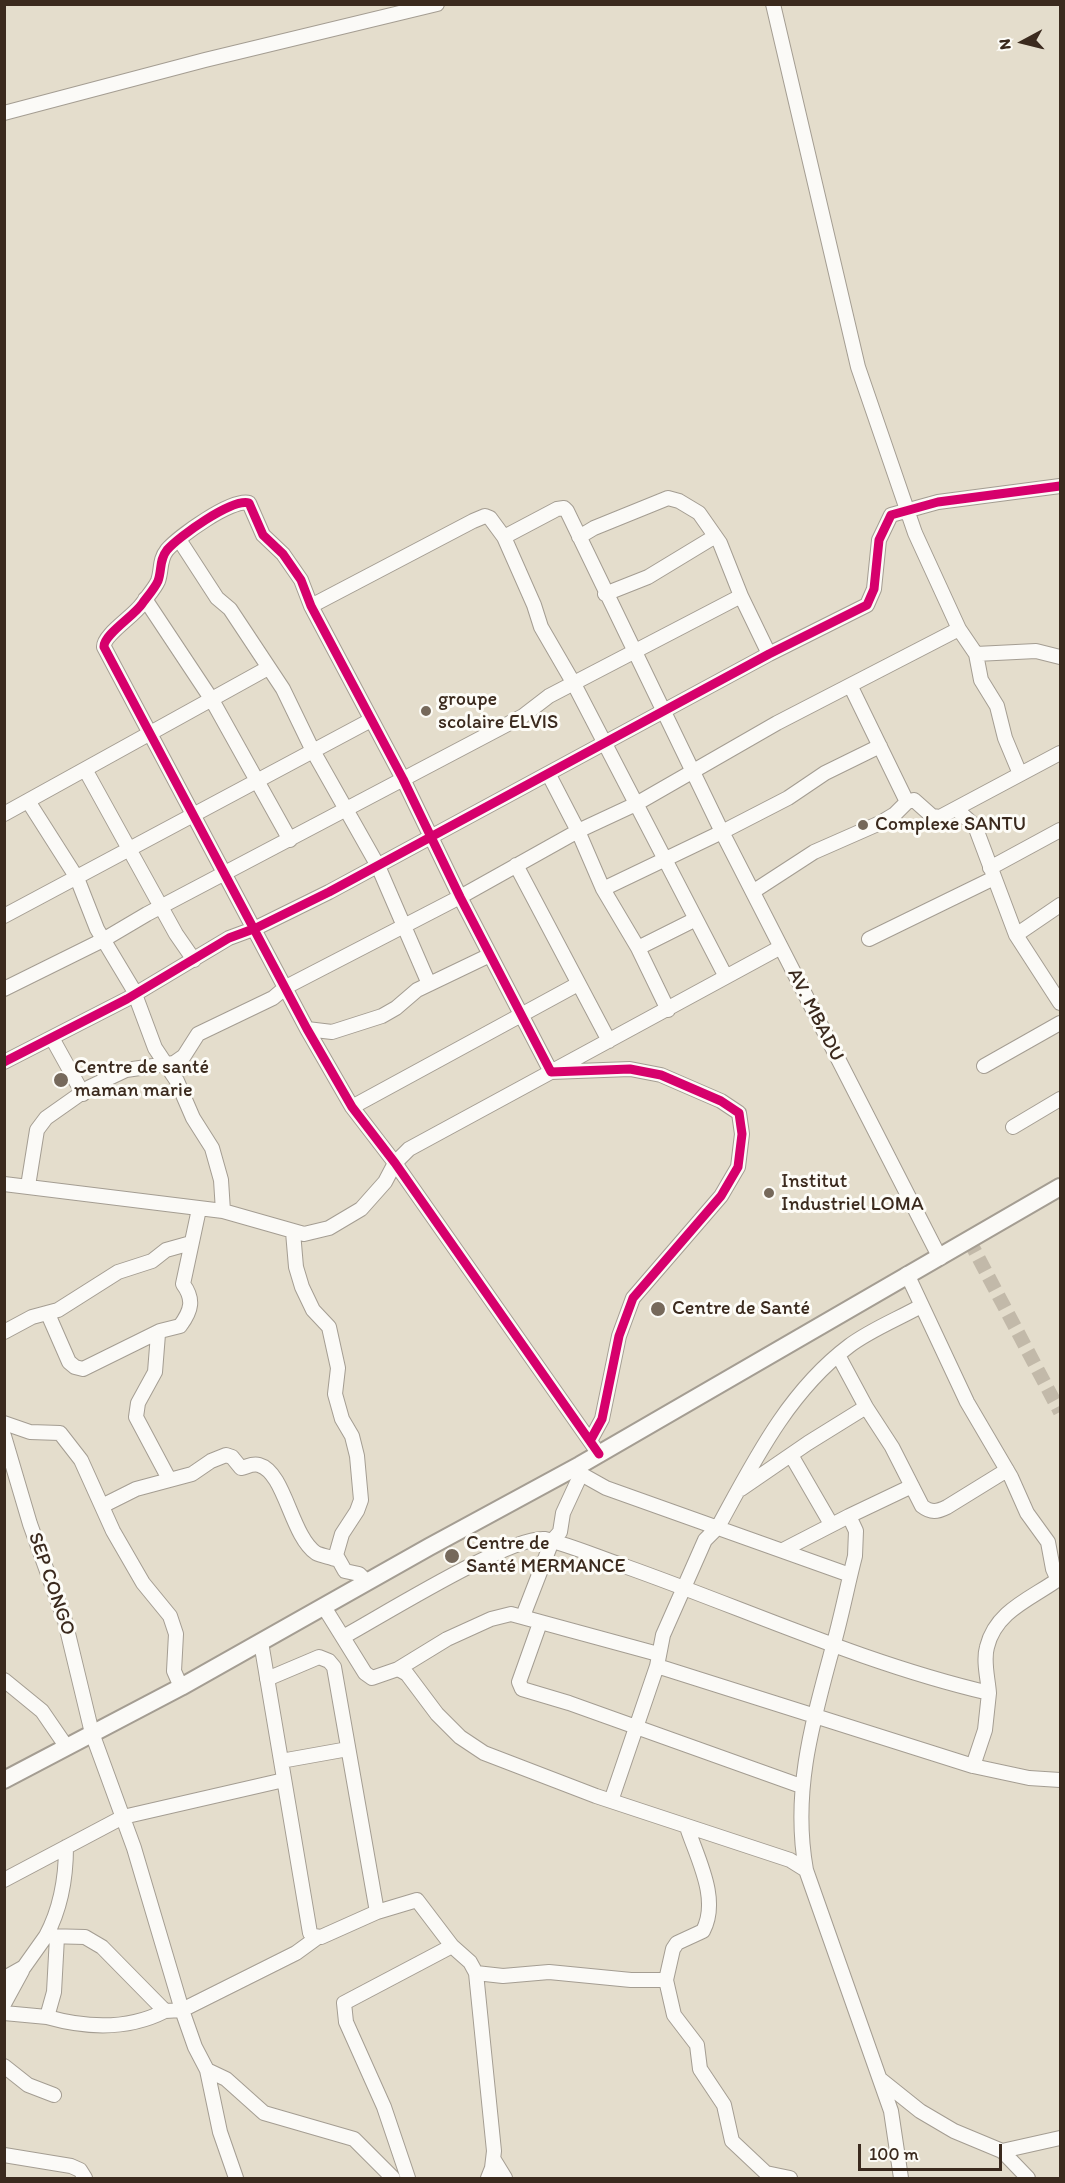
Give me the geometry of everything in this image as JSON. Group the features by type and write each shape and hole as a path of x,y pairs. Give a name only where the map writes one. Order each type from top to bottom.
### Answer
{"main road":[{"path":"4,1780 180,1687 367,1582 580,1470 595,1448 939,1258 1060,1187"}],"street":[{"path":"4,113 205,60 437,4"},
{"path":"773,4 858,368 907,510 959,629 976,654 978,672 997,706 1005,738 1020,774"},
{"path":"5,1060 135,994 229,938 256,928 378,866 769,654 867,605 874,589 879,540 885,523 891,515 938,502 1060,486"},
{"path":"579,537 668,498 679,501 699,513 722,548 741,596 769,654"},
{"path":"551,1072 460,897 403,779 311,606 301,580 283,554 263,535 249,503 243,501 201,522 168,549 163,556 157,583 131,617 104,642 149,734 256,928 307,1029 352,1107 395,1163 595,1448"},
{"name":"AV. MBADU","path":"504,537 561,507 567,511 605,594 694,770 722,832 939,1258"},
{"path":"311,606 482,516 490,518 504,537 534,605 541,627 574,684 694,920 726,977"},
{"path":"605,594 653,574 714,537"},
{"path":"180,541 217,598 230,609 283,689 345,811 378,866 429,984"},
{"path":"4,989 102,940 345,811 523,716 549,696 741,596"},
{"path":"145,599 212,700 290,840"},
{"path":"28,1186 37,1130 46,1118 90,1087 126,1070 167,1066 184,1056 198,1034 273,998 286,987 460,897 578,831 636,804 777,723 851,687 959,629"},
{"path":"976,654 1036,651 1060,657"},
{"path":"4,814 86,771 268,668"},
{"path":"851,687 907,802"},
{"path":"4,916 371,720"},
{"path":"603,889 788,798 825,773 880,746"},
{"path":"754,891 814,852 880,823 895,814 907,802 916,802 935,817 956,809 1060,753"},
{"path":"86,771 161,907 194,960"},
{"path":"549,775 578,831 603,889 638,948 668,1010"},
{"path":"28,801 77,878 102,940 124,972 135,994 147,1033 218,1163 223,1211"},
{"path":"956,809 972,821 1016,935 1047,987 1060,1004"},
{"path":"869,939 992,873 1060,830"},
{"path":"516,865 609,1041"},
{"path":"1016,935 1060,905"},
{"path":"638,948 694,920"},
{"path":"4,1184 223,1211 293,1232 318,1232 361,1209 385,1182 395,1163 409,1149 781,947"},
{"path":"307,1029 332,1032 382,1016 396,1008 417,990 490,956"},
{"path":"1047,987 1060,980"},
{"path":"352,1107 578,984"},
{"path":"984,1066 1060,1023"},
{"path":"52,1038 83,1094"},
{"path":"551,1072 630,1069 661,1075 734,1107 741,1122 738,1167 731,1183 633,1298 619,1336 595,1448"},
{"path":"1013,1127 1060,1099"},
{"path":"48,1314 69,1362 82,1369 180,1326 192,1303 190,1293 183,1284 199,1209"},
{"path":"293,1232 296,1267 302,1287 313,1310 329,1327 338,1368 335,1394 357,1456 361,1500 357,1511 342,1534 336,1555 345,1571 359,1574 367,1582"},
{"path":"4,1332 32,1317 48,1314 118,1272 152,1261 166,1250 191,1243"},
{"path":"907,1274 967,1402 1007,1470 1027,1513 1048,1542 1053,1569 1059,1579 1016,1606 997,1624 987,1647 989,1694 985,1730 973,1766"},
{"path":"611,1801 682,1587 705,1540 718,1527 774,1424 851,1344 921,1306"},
{"path":"158,1334 155,1372 138,1403 136,1417 169,1479"},
{"path":"838,1355 866,1407 892,1447 922,1506 928,1511 939,1511 1007,1470"},
{"path":"737,1492 866,1407"},
{"path":"4,1423 30,1432 60,1433 81,1460 142,1583 170,1616 174,1625 173,1661 180,1687"},
{"name":"SEP CONGO","path":"4,1436 46,1572 65,1621 92,1733 123,1817 155,1923 170,1962 182,2010 195,2047 207,2070 220,2132 236,2178"},
{"path":"102,1506 122,1495 169,1479 192,1474 211,1461 226,1455 241,1468 261,1466 282,1490 296,1525 310,1547 316,1553 338,1560"},
{"path":"791,1455 831,1524"},
{"path":"523,1616 552,1541 560,1532 563,1513 580,1470 606,1488 850,1575"},
{"path":"783,1550 831,1524 912,1486"},
{"path":"849,1516 856,1531 855,1556 814,1716 801,1786 801,1840 806,1870 891,2111 901,2178"},
{"path":"343,1637 488,1556 538,1538 682,1587 833,1646 946,1684 989,1694"},
{"path":"324,1607 370,1677 375,1678 389,1670 398,1669 447,1640 491,1619 511,1614 657,1660 814,1716 888,1737 973,1766 1029,1778 1060,1780"},
{"path":"540,1623 521,1676 520,1688 801,1786"},
{"path":"261,1642 307,1920 310,1933 318,1937"},
{"path":"267,1679 319,1657 329,1661 337,1678 377,1912"},
{"path":"398,1669 407,1674 437,1714 460,1737 484,1753 611,1801 790,1860 806,1870"},
{"path":"4,1680 42,1711 66,1746"},
{"path":"281,1761 348,1749"},
{"path":"4,1880 123,1817 284,1780"},
{"path":"687,1827 703,1870 708,1893 707,1923 696,1936 677,1943 666,1980 674,2015 697,2045 700,2069 724,2105 732,2141 766,2173 790,2178"},
{"path":"47,2017 54,1992 51,1936 66,1877 66,1847"},
{"path":"4,2013 47,2017 75,2024 127,2025 165,2012 182,2010 296,1953 318,1937 377,1912 417,1900 452,1946 470,1962 476,1973 494,2160 488,2178"},
{"path":"4,2004 24,1967 51,1936"},
{"path":"51,1936 85,1937 102,1947 165,2012"},
{"path":"408,2178 384,2107 346,2022 344,2003 452,1946"},
{"path":"4,1983 8,1976 24,1967"},
{"path":"476,1973 503,1976 549,1972 631,1980 666,1980"},
{"path":"4,2066 28,2085 54,2095"},
{"path":"207,2070 226,2079 264,2113 354,2139 393,2178"},
{"path":"880,2079 920,2111 954,2131 1002,2151 1028,2178"},
{"path":"1002,2151 1060,2138"},
{"path":"4,2155 71,2166 80,2170 85,2178"},
{"path":"494,2160 505,2178"}],"tunnel":[{"path":"969,1240 1060,1412"}],"cycle path":[{"path":"4,1062 127,999 229,938 256,928 329,892 769,654 867,605 874,589 879,540 891,515 938,502 1060,486"},
{"path":"590,1441 602,1419 619,1336 633,1298 721,1196 738,1167 742,1134 739,1113 721,1101 661,1075 630,1069 551,1072 460,897 403,779 311,606 301,580 283,554 263,535 249,503 231,506 193,528 167,550 155,587 138,609 113,631 104,647 307,1029 352,1107 395,1163 599,1454"}],"place":[{"name":"groupe scolaire ELVIS","path":"426,711"},
{"name":"Complexe SANTU","path":"863,825"},
{"name":"Centre de santé maman marie","path":"61,1080"},
{"name":"Institut Industriel LOMA","path":"769,1193"},
{"name":"Centre de Santé","path":"658,1309"},
{"name":"Centre de Santé MERMANCE","path":"452,1556"}]}
